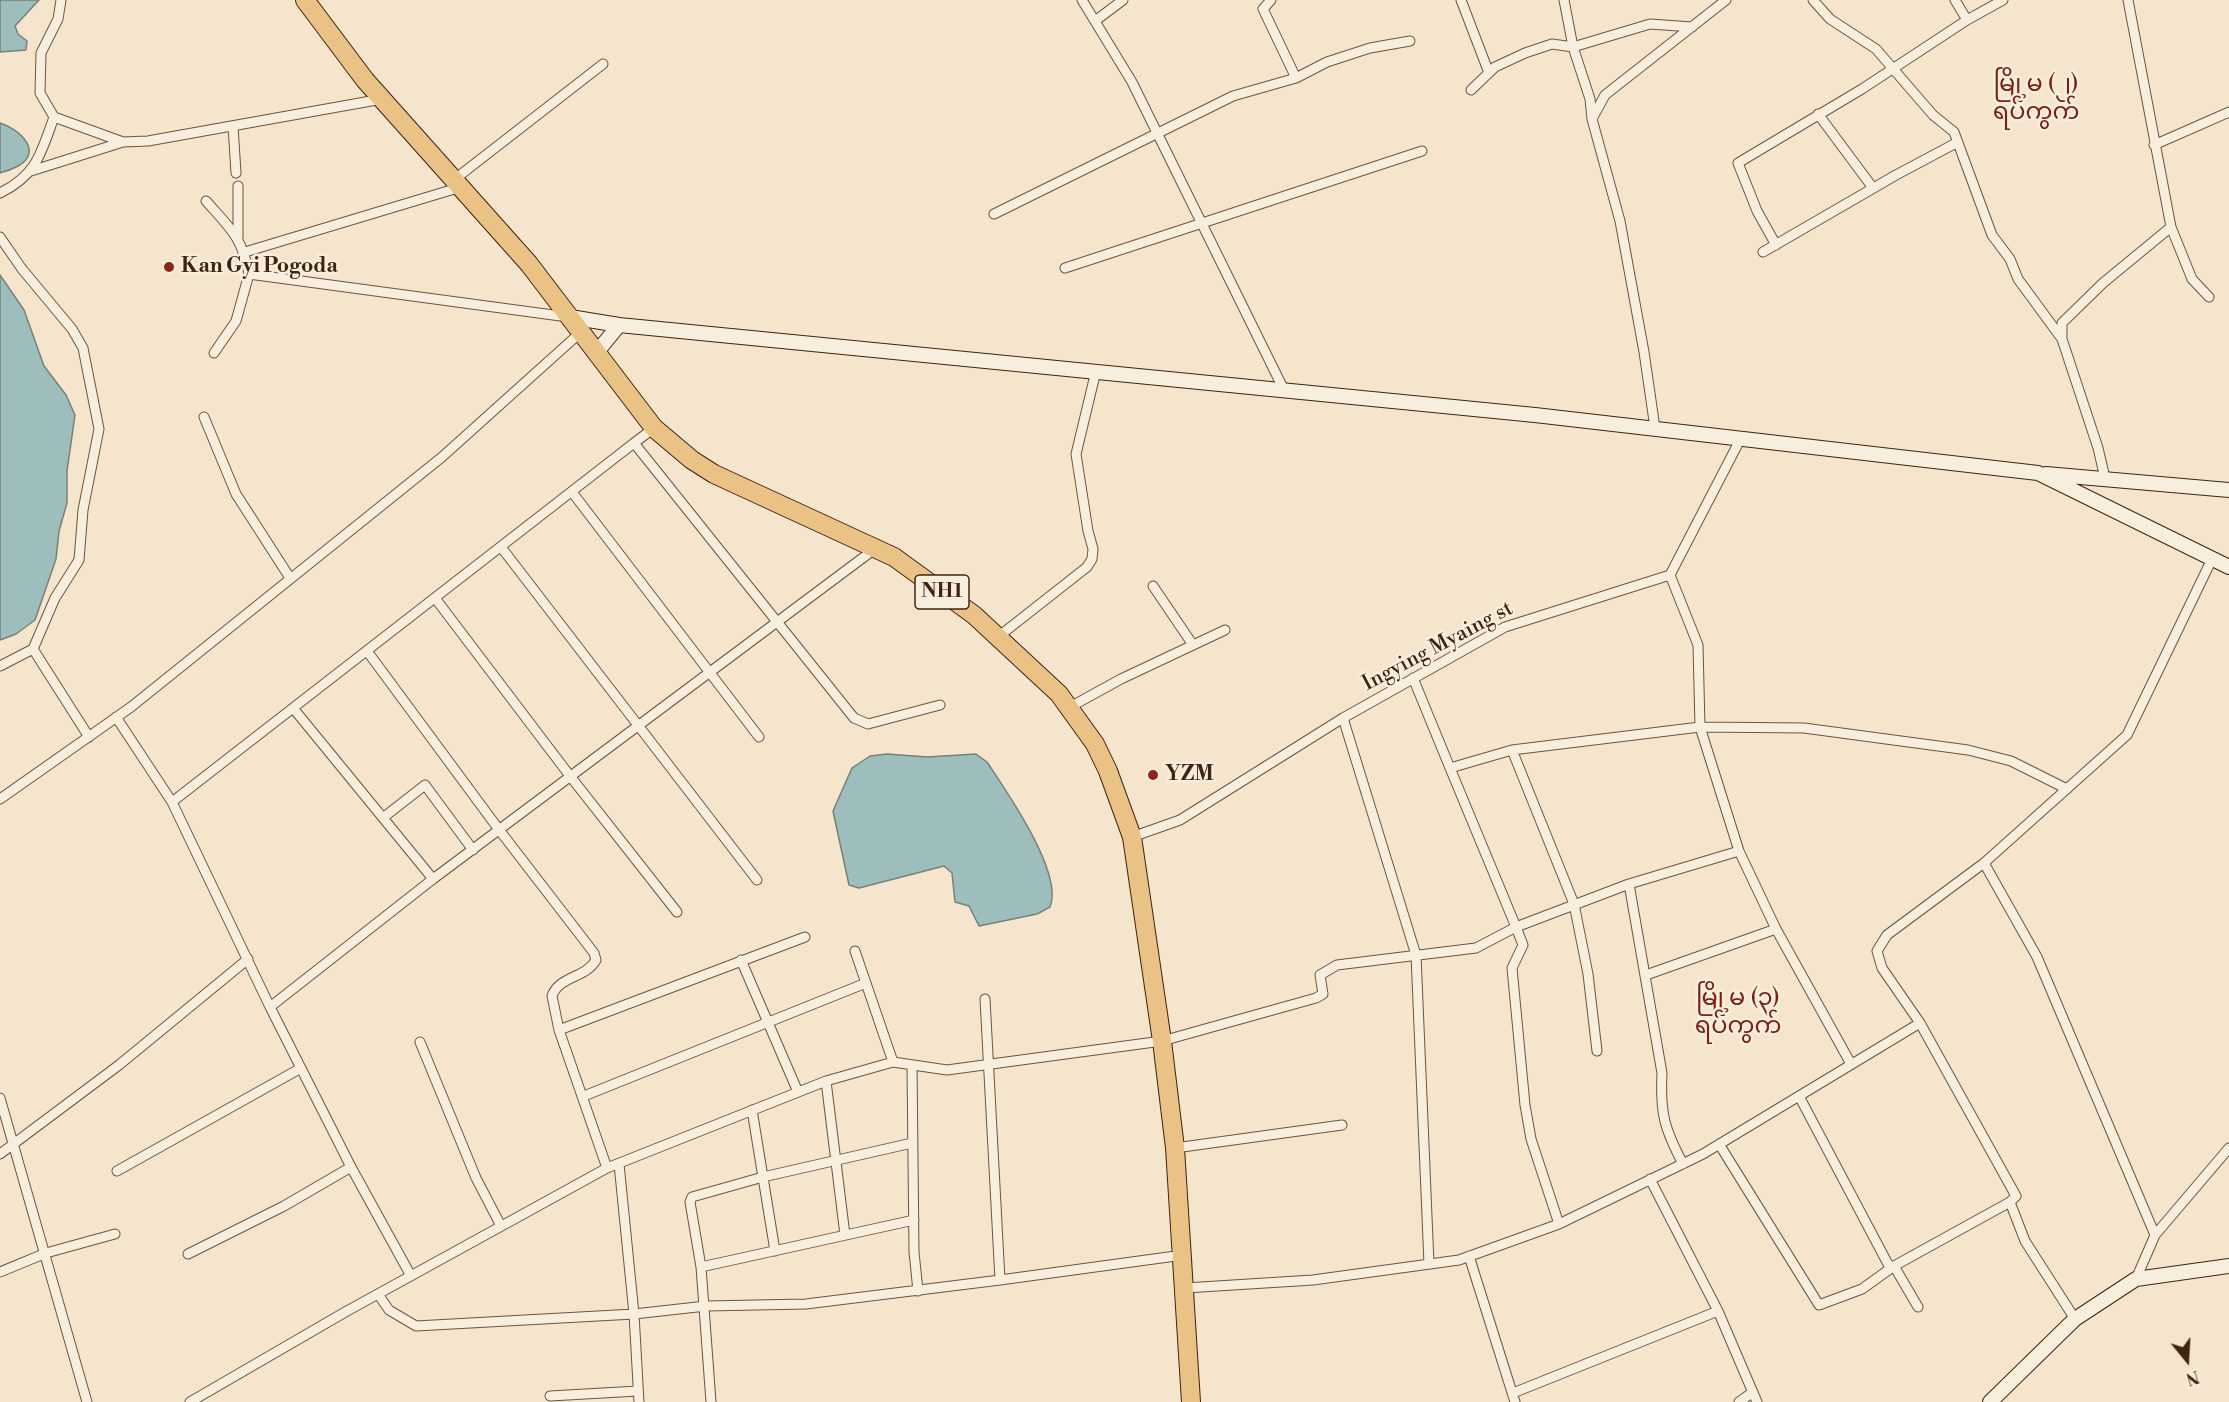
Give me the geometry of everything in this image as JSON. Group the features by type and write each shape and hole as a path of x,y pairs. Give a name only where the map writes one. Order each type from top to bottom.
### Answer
{"highway":[{"name":"NH1","path":"305,0 336,44 382,99 458,183 576,324 654,428 692,460 714,474 780,507 894,557 974,615 998,637 1070,707 1095,744 1108,771 1132,837 1162,1041 1175,1148 1191,1402"}],"main road":[{"path":"576,324 619,326 1096,371 1655,428 2038,473 2229,490"},
{"path":"597,352 619,326"},
{"path":"2038,473 2229,567"},
{"path":"1990,1402 2075,1319 2136,1279 2229,1266"}],"street":[{"path":"61,0 58,19 41,53 40,93 54,117 123,142"},
{"path":"1082,0 1132,82 1284,390"},
{"path":"1095,21 1123,0"},
{"path":"1271,0 1264,6 1264,13 1296,78"},
{"path":"1461,0 1489,73"},
{"path":"1564,0 1573,46 1590,99 1592,119 1620,221 1655,428"},
{"path":"1592,119 1605,95 1726,0"},
{"path":"1813,0 1830,19 1876,49 1933,115 1954,132 1992,235 2010,259 2018,279 2062,339 2098,448 2105,478"},
{"path":"1955,0 1967,20"},
{"path":"1776,245 1757,211 1738,163 1967,20 2003,0"},
{"path":"2128,0 2171,227 2192,279 2209,297"},
{"path":"1471,90 1495,67 1552,44 1573,46 1650,24 1692,27"},
{"path":"994,214 1233,96 1296,78 1327,62 1348,55 1410,41"},
{"path":"245,252 458,183 603,64"},
{"path":"31,171 123,142 148,141 233,126 279,115 382,99"},
{"path":"2154,145 2229,112"},
{"path":"1818,114 1873,188"},
{"path":"0,193 17,184 31,171 39,158 54,117"},
{"path":"233,126 236,173"},
{"path":"1763,252 1958,142"},
{"path":"1065,268 1422,151"},
{"path":"238,186 238,237"},
{"path":"206,201 238,237 245,252 249,274 236,321 214,353"},
{"path":"2062,339 2062,323 2103,283 2171,227"},
{"path":"0,237 22,269 72,329 82,348 99,429 83,510 79,560 55,598 33,649 0,666"},
{"path":"249,274 576,324"},
{"path":"0,799 116,717 442,457 576,324"},
{"path":"998,637 1087,567 1092,559 1093,549 1076,454 1096,371"},
{"path":"204,417 236,494 290,578"},
{"path":"172,802 654,428"},
{"path":"1741,438 1670,575 1698,645 1700,727 1739,851 1776,929 1851,1064"},
{"path":"634,443 861,723 874,723 940,705"},
{"path":"572,492 759,736"},
{"path":"501,547 757,880"},
{"path":"270,1007 433,879 500,831 709,670 876,548"},
{"path":"1719,1144 1819,1305 1862,1289 1894,1266 2010,1202 2016,1196 1920,1023 1882,969 1877,951 1887,935 1984,863 2127,735 2212,559"},
{"name":"Ingying Myaing st","path":"1132,837 1180,820 1343,718 1505,627 1670,575"},
{"path":"1153,586 1193,645"},
{"path":"435,598 677,912"},
{"path":"1070,707 1121,679 1225,630"},
{"path":"33,649 89,737"},
{"path":"367,651 500,831 594,953 596,960 592,968 554,990 552,996 559,1030 584,1096 607,1168"},
{"path":"1413,678 1523,945 1512,968 1525,1105 1531,1139 1559,1224"},
{"path":"293,708 433,879"},
{"path":"116,717 172,802 270,1007 351,1167 411,1276"},
{"path":"1343,718 1416,955 1429,1264"},
{"path":"1450,768 1512,750 1700,727 1804,728 1968,750 2012,761 2067,789"},
{"path":"1512,750 1574,904 1588,974 1597,1051"},
{"path":"384,817 425,785 473,850"},
{"path":"190,1402 201,1399 378,1294 607,1168 825,1081 893,1062 947,1070 991,1066 1162,1041 1316,998 1323,994 1320,975 1337,965 1476,948 1516,927 1574,904 1629,884 1739,851"},
{"path":"1984,863 2037,957 2155,1235"},
{"path":"1629,884 1662,1073 1660,1099 1665,1129 1683,1164"},
{"path":"1646,975 1776,929"},
{"path":"559,1030 805,937"},
{"path":"855,951 893,1062"},
{"path":"0,1154 111,1072 248,959"},
{"path":"741,960 766,1023 798,1092"},
{"path":"584,1096 866,983"},
{"path":"985,999 991,1066 1000,1280"},
{"path":"1185,1288 1313,1280 1469,1257 1559,1224 1683,1164 1920,1023"},
{"path":"420,1042 476,1178 501,1226"},
{"path":"912,1065 914,1220 918,1291"},
{"path":"117,1172 301,1068"},
{"path":"825,1081 845,1235"},
{"path":"1798,1096 1889,1266 1894,1266"},
{"path":"0,1098 87,1402"},
{"path":"752,1110 775,1251"},
{"path":"1175,1148 1342,1125"},
{"path":"711,1402 706,1306 690,1202 692,1197 912,1143"},
{"path":"2136,1279 2155,1235 2229,1148"},
{"path":"619,1164 634,1314 639,1402"},
{"path":"189,1254 284,1206 351,1167"},
{"path":"1650,1179 1718,1311 1757,1402"},
{"path":"2010,1202 2025,1241 2075,1319"},
{"path":"701,1267 914,1220"},
{"path":"0,1272 45,1253 115,1234"},
{"path":"378,1294 389,1310 416,1326 634,1314 706,1306 806,1304 1183,1255"},
{"path":"1469,1257 1514,1398 1718,1311"},
{"path":"1894,1266 1918,1307"},
{"path":"550,1396 638,1391"},
{"path":"1739,1402 1753,1392"}],"water":[{"path":"0,0 39,0 15,26 18,34 27,41 26,50 0,52"},
{"path":"0,123 14,130 26,141 29,154 26,160 18,166 0,173"},
{"path":"0,275 24,310 44,366 66,395 75,415 67,471 67,503 59,531 56,559 35,620 16,634 0,640"},
{"path":"887,754 927,757 976,754 987,762 1019,812 1041,854 1049,874 1052,892 1050,907 1037,914 979,926 969,906 955,902 952,873 944,866 859,888 849,885 833,811 852,768 870,756"}],"place":[{"name":"Kan Gyi Pogoda","path":"169,267"},
{"name":"YZM","path":"1153,775"}],"district":[{"name":"မြို့မ (၂) ရပ်ကွက်","path":"2036,99"},
{"name":"မြို့မ (၃) ရပ်ကွက်","path":"1738,1013"}]}
